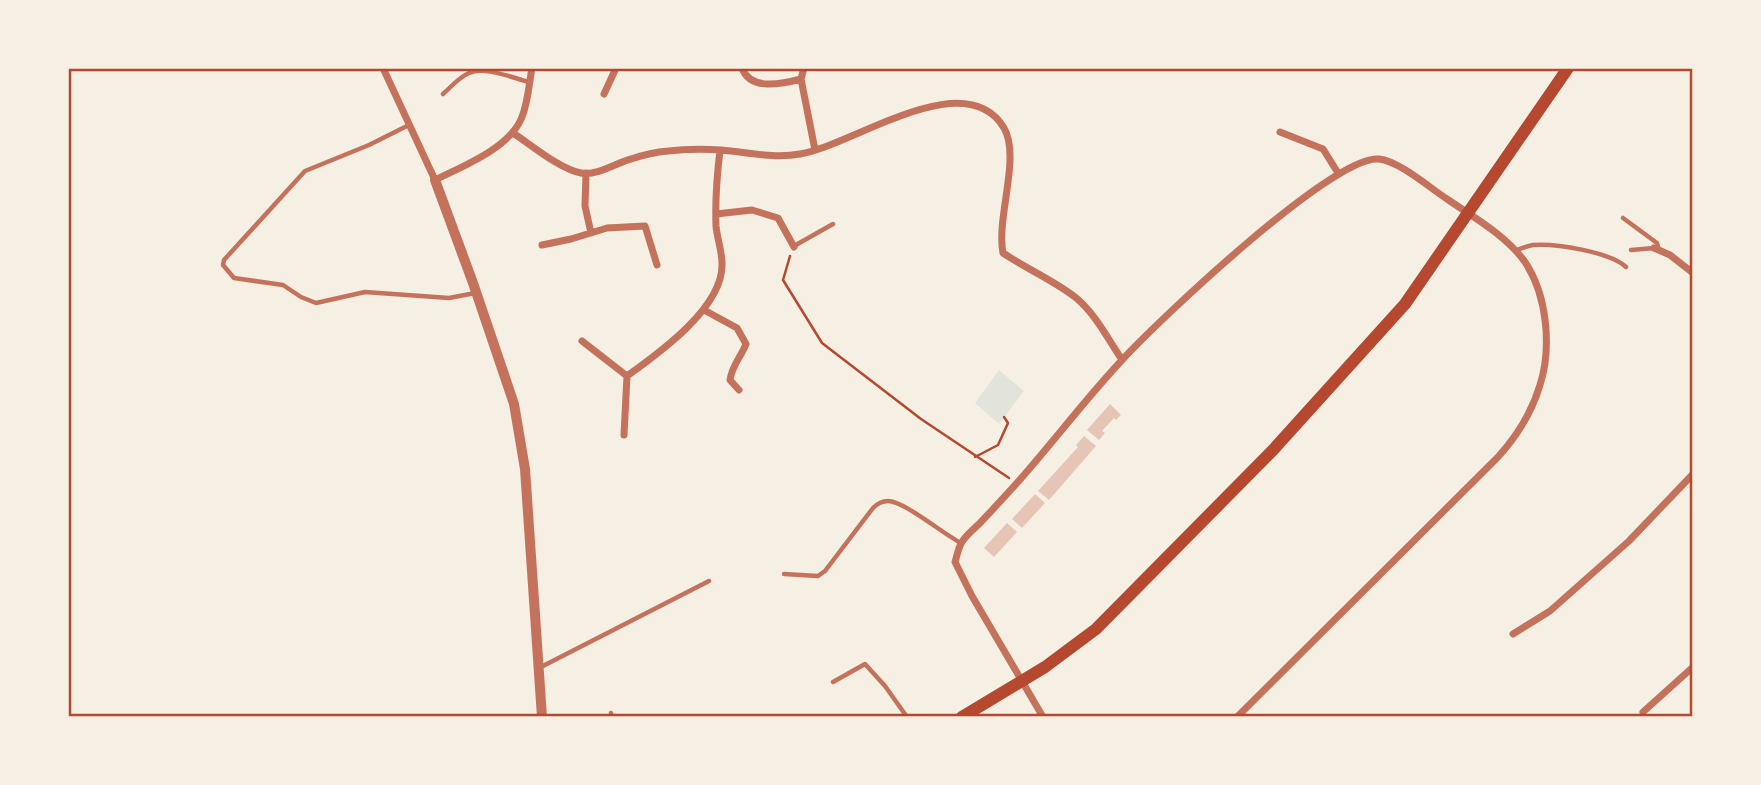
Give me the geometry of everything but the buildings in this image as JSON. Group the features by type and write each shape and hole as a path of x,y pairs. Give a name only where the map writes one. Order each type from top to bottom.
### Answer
{"main road":[{"path":"961,717 1045,667 1096,629 1273,450 1405,304 1568,68"}],"street":[{"path":"383,68 435,180 514,404 525,469 542,717"},
{"path":"435,180 487,154 513,132 522,117 532,68"},
{"path":"604,94 616,68"},
{"path":"742,68 743,73 754,82 780,85 801,79"},
{"path":"804,68 801,79 815,150"},
{"path":"513,132 568,168 586,173 667,151 720,150 775,157 815,150 831,146 911,111 971,103 991,112 1006,130 1009,142 1010,157 1000,240 1003,253 1077,299 1099,324 1122,360"},
{"path":"1280,132 1322,149 1338,173"},
{"path":"627,376 654,356 704,310 718,287 723,265 716,214 720,150"},
{"path":"1043,717 955,562 961,543 1016,484 1122,360 1163,318 1259,233 1338,173 1357,163 1378,158 1397,166 1505,240 1534,277 1545,314 1546,347 1541,383 1516,437 1498,457 1237,717"},
{"path":"586,173 585,206 591,233"},
{"path":"716,214 752,210 778,218 793,247"},
{"path":"542,245 607,228 645,226 657,265"},
{"path":"1670,255 1674,246"},
{"path":"1657,250 1670,255 1693,273"},
{"path":"704,310 737,328 746,344 742,355 732,367 730,380 739,390"},
{"path":"582,341 627,376"},
{"path":"624,435 627,376"},
{"path":"1514,634 1550,611 1629,541 1693,474"},
{"path":"1643,712 1693,667"}],"lane":[{"path":"443,94 459,79 472,72 529,82"},
{"path":"409,125 369,145 305,171 224,260 223,265 234,278 283,285 316,303 365,292 449,298 476,292"},
{"path":"1623,218 1657,243 1657,250 1631,250"},
{"path":"793,247 833,224"},
{"path":"1514,250 1533,245 1588,251 1621,262 1626,267"},
{"path":"785,574 818,576 825,571 873,508 889,501 902,506 961,543"},
{"path":"539,668 709,581"},
{"path":"833,682 865,664 907,717"}],"path":[{"path":"793,247 783,280 822,343 921,419 1016,484"},
{"path":"975,457 998,445 1008,423 1004,418"}],"shaded area":[{"path":"999,370 1024,391 999,424 975,403"}]}
